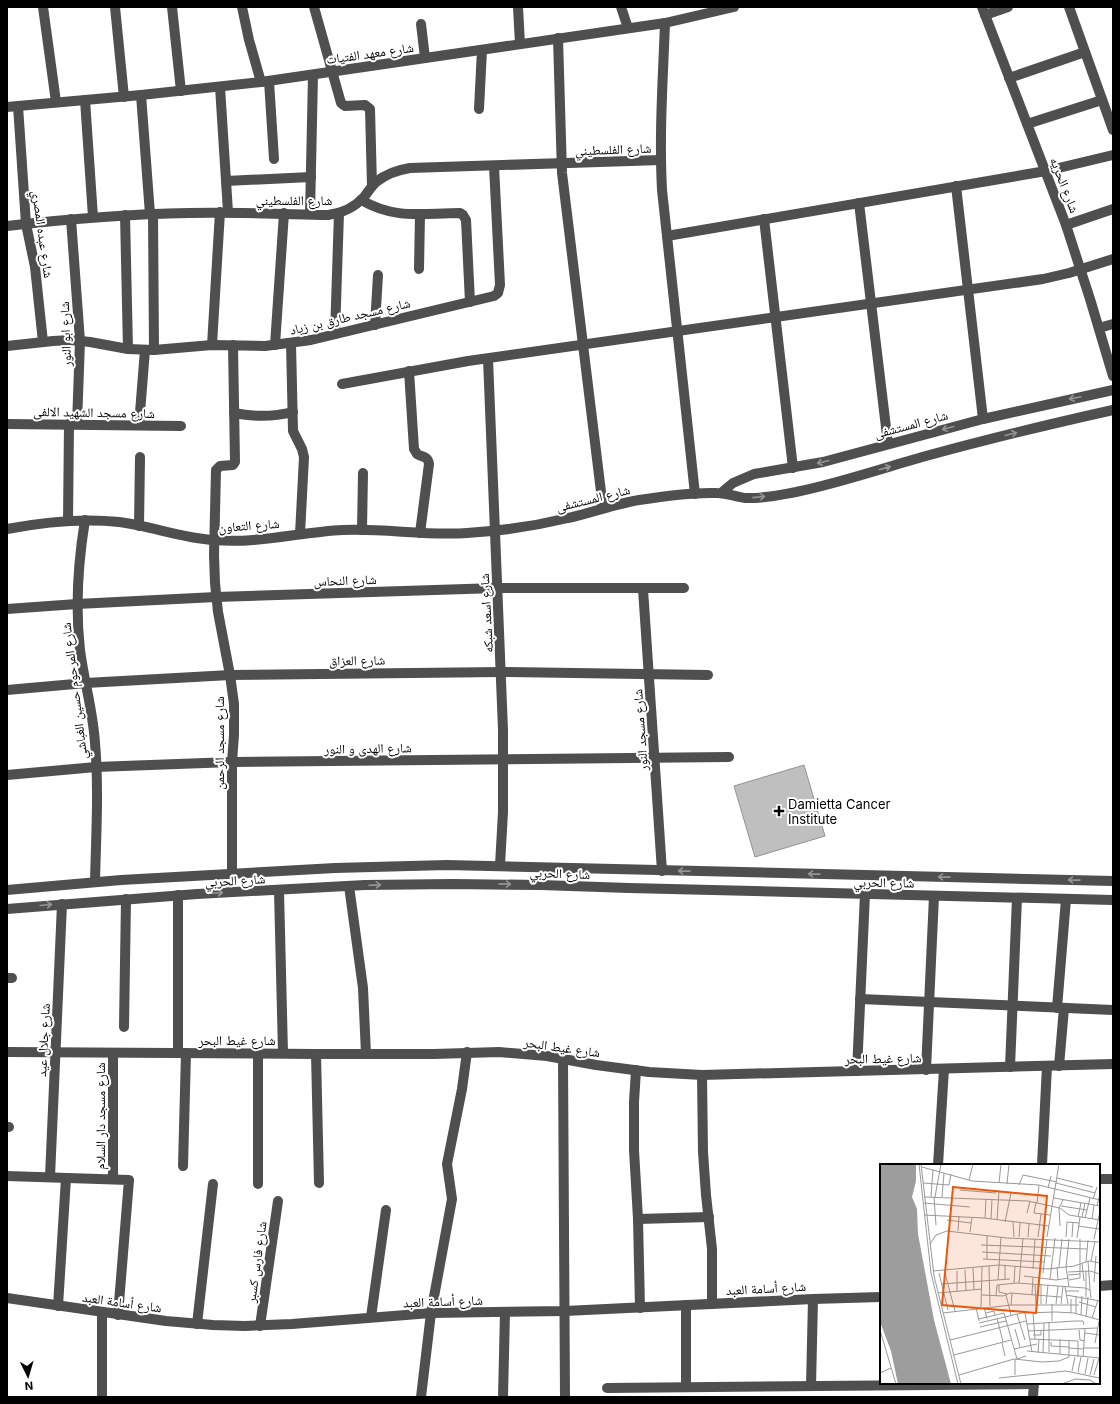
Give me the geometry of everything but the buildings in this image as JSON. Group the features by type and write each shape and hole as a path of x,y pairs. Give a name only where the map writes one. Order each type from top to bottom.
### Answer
{"street":[{"path":"43,7 56,102"},
{"path":"115,7 124,97"},
{"path":"172,7 181,91"},
{"path":"242,7 249,40 265,81 274,159"},
{"path":"314,7 343,105 363,104 370,109 372,186"},
{"path":"518,7 520,44"},
{"path":"621,7 628,28"},
{"name":"شارع معهد الفتيات","path":"7,107 220,87 313,75 665,23 718,9 734,7"},
{"path":"983,11 1008,7"},
{"path":"1069,7 1113,130"},
{"name":"شارع الحريه","path":"983,11 1066,225 1100,328 1113,376"},
{"path":"665,23 661,160 662,190 695,494"},
{"path":"421,24 425,58"},
{"path":"558,38 562,164 603,508"},
{"path":"479,109 482,50"},
{"path":"1009,78 1085,52"},
{"path":"310,214 313,75"},
{"path":"212,345 226,181 220,87"},
{"path":"139,425 150,350 152,214 141,95"},
{"path":"85,100 93,217"},
{"path":"1027,124 1102,100"},
{"name":"شارع عبده المصري","path":"18,106 26,224 35,267 43,342"},
{"path":"667,236 1046,171 1113,155"},
{"name":"شارع الفلسطيني","path":"7,226 93,217 152,214 224,212 328,215 352,208 361,200 372,186 387,175 398,170 410,168 661,160"},
{"name":"شارع مسجد طارق بن زياد","path":"7,346 62,340 80,341 128,349 150,350 212,345 275,345 335,334 494,296 500,289 494,166"},
{"path":"226,181 311,177"},
{"path":"956,186 983,419"},
{"path":"361,200 376,208 393,213 460,213 465,217 470,302"},
{"path":"859,203 888,444"},
{"path":"1066,225 1113,208"},
{"path":"275,345 284,213"},
{"path":"335,334 339,213"},
{"path":"419,269 420,214"},
{"path":"125,215 128,349"},
{"name":"شارع ابو النور","path":"68,521 73,424 80,341 71,219"},
{"path":"764,219 792,468"},
{"path":"342,384 488,358 583,346 1050,278 1081,270 1113,259"},
{"path":"375,324 378,275"},
{"path":"1100,328 1113,324"},
{"path":"291,343 293,431 302,449 304,457 300,534"},
{"path":"233,345 234,413 263,416 293,412"},
{"name":"شارع اسعد شبكه","path":"488,358 497,588 502,672 504,760 500,865"},
{"path":"409,371 414,449 417,454 428,459 420,533"},
{"name":"شارع المستشفى","path":"721,493 733,483 747,477 823,462 983,419 1113,390"},
{"name":"شارع المستشفى","path":"495,531 550,522 649,498 721,493 735,497 751,498 796,492 985,441 1113,410"},
{"name":"شارع مسجد الرحمن","path":"232,874 232,762 234,719 230,675 216,597 214,541 216,470 220,466 233,465 235,462 234,413"},
{"name":"شارع مسجد الشهيد الالفى","path":"7,424 181,426"},
{"path":"139,526 140,457"},
{"path":"362,530 363,473"},
{"name":"شارع التعاون","path":"7,529 38,523 85,520 103,521 139,526 214,541 243,541 331,531 362,530 420,533 466,533 495,531"},
{"name":"شارع المرحوم حسين الغباشي","path":"85,520 79,559 77,604 81,651 92,719 96,767 95,882"},
{"name":"شارع النحاس","path":"7,609 216,597 497,588 684,588"},
{"name":"شارع مسجد النور","path":"643,589 662,870"},
{"name":"شارع العزاق","path":"7,690 86,683 230,675 502,672 708,675"},
{"name":"شارع الهدى و النور","path":"7,775 96,767 232,762 729,757"},
{"name":"شارع الحربي","path":"7,890 95,882 372,866 500,865 1113,881"},
{"path":"196,876 197,894"},
{"name":"شارع الحربي","path":"7,909 178,895 279,891 349,886 438,884 512,884 1113,900"},
{"path":"349,886 363,988 366,1054"},
{"path":"279,891 283,1053"},
{"path":"857,1071 865,894"},
{"path":"178,895 183,1166"},
{"path":"926,1070 934,896"},
{"path":"1010,1067 1017,898"},
{"path":"124,1027 126,899"},
{"path":"1059,1066 1060,1008 1066,899"},
{"name":"شارع جلال عيد","path":"50,1177 62,904"},
{"path":"860,999 1113,1010"},
{"name":"شارع غيط البحر","path":"7,1052 316,1054 434,1054 467,1052 515,1053 563,1058 636,1070 702,1075 1113,1064"},
{"path":"421,1397 430,1313 451,1204 451,1189 447,1174 447,1164 462,1089 467,1052"},
{"name":"شارع مسجد دار السلام","path":"113,1053 113,1179"},
{"path":"258,1053 258,1184"},
{"path":"316,1054 319,1183"},
{"path":"563,1058 565,1397"},
{"path":"1042,1164 1047,1066"},
{"path":"938,1164 944,1069"},
{"path":"636,1070 634,1150 638,1219 640,1308"},
{"path":"702,1075 703,1152 713,1263 712,1304"},
{"path":"7,1176 129,1180 118,1315"},
{"path":"58,1306 66,1178"},
{"path":"1100,1179 1113,1179"},
{"path":"197,1324 213,1184"},
{"name":"شارع فارس كسبر","path":"260,1326 278,1201"},
{"path":"371,1317 386,1210"},
{"path":"638,1219 709,1217"},
{"path":"1100,1286 1113,1285"},
{"name":"شارع أسامة العبد","path":"7,1298 102,1313 197,1324 260,1326 430,1313 565,1311 880,1297"},
{"path":"811,1386 813,1299"},
{"path":"686,1305 686,1387"},
{"path":"503,1397 505,1312"},
{"path":"102,1313 102,1397"},
{"path":"607,1388 1034,1384 1033,1397"}],"place":[{"name":"Damietta Cancer Institute","path":"779,811"}]}
